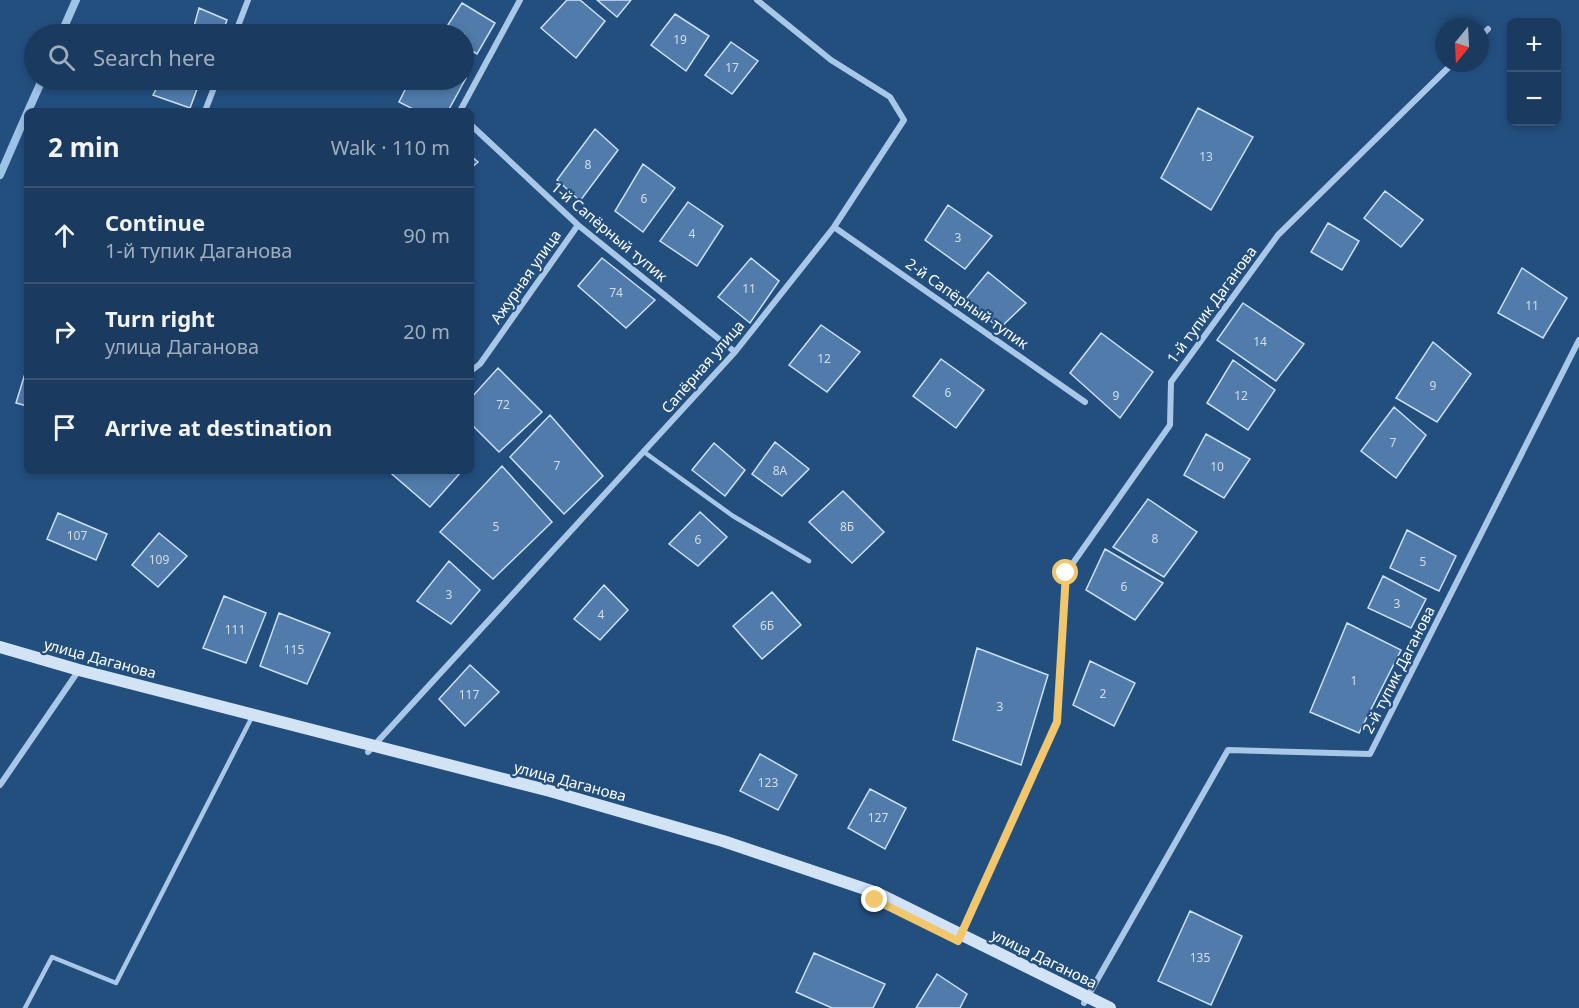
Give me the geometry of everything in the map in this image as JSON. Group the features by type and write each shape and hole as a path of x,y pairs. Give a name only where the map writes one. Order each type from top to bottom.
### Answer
{"main road":[{"name":"улица Даганова","path":"0,647 77,674"},
{"name":"улица Даганова","path":"0,655 370,749 550,791 723,841 877,893 959,938 1088,1002 1110,1008"}],"street":[{"path":"239,24 248,0"},
{"path":"474,85 520,0"},
{"name":"Сапёрная улица","path":"370,749 735,352 834,227 903,120 890,97 831,60 757,0"},
{"name":"1-й тупик Даганова","path":"959,938 1057,722 1066,573 1170,425 1171,382 1278,235 1444,72"},
{"path":"206,108 213,90"},
{"path":"462,108 471,90"},
{"name":"1-й Сапёрный тупик","path":"474,127 578,225 735,352"},
{"name":"Ажурная улица","path":"474,369 480,364 578,225"},
{"name":"2-й Сапёрный тупик","path":"834,227 1085,402"},
{"name":"2-й тупик Даганова","path":"1088,1002 1228,750 1370,754 1579,340"},
{"path":"0,785 77,674"}],"lane":[{"path":"644,452 734,516 809,561"},
{"path":"25,1008 51,957 116,983 252,718"}],"building":[{"path":"567,0 580,0 605,21 576,58 541,28"},
{"path":"597,0 631,0 617,17"},
{"path":"462,3 495,23 477,54 474,52 474,24 448,24"},
{"path":"199,8 227,20 226,24 195,24"},
{"path":"675,14 709,36 686,71 651,45"},
{"path":"731,42 758,61 732,94 705,75"},
{"path":"156,90 197,90 190,108 153,95"},
{"path":"405,90 459,90 450,108 411,108 399,102"},
{"path":"1198,108 1253,137 1211,210 1161,178"},
{"path":"595,129 618,150 580,201 557,180"},
{"path":"643,164 675,188 643,232 615,211"},
{"path":"1385,191 1423,220 1401,247 1364,218"},
{"path":"688,202 723,226 697,266 660,241"},
{"path":"948,205 992,236 965,269 925,240"},
{"path":"1328,223 1359,241 1342,270 1311,252"},
{"path":"602,258 655,300 626,328 578,286"},
{"path":"751,258 779,281 750,323 718,297"},
{"path":"1522,268 1567,298 1543,338 1498,313"},
{"path":"988,272 1026,303 1000,328 964,301"},
{"path":"1243,303 1304,344 1276,381 1217,340"},
{"path":"821,325 860,352 827,392 789,365"},
{"path":"1101,333 1153,372 1120,418 1070,373"},
{"path":"1433,342 1471,374 1437,422 1396,398"},
{"path":"941,359 984,390 956,428 913,396"},
{"path":"1233,360 1275,390 1248,430 1207,403"},
{"path":"498,368 542,412 499,452 474,427 474,395"},
{"path":"24,377 24,405 16,403"},
{"path":"1394,407 1426,435 1396,478 1361,451"},
{"path":"550,415 603,476 564,514 510,457"},
{"path":"1206,434 1250,459 1224,498 1184,475"},
{"path":"775,442 809,469 782,496 752,474"},
{"path":"714,443 745,470 725,496 692,470"},
{"path":"502,466 552,522 493,579 440,532"},
{"path":"392,474 459,474 430,507"},
{"path":"843,491 884,532 852,563 809,522"},
{"path":"1148,499 1197,532 1164,577 1113,547"},
{"path":"700,512 727,537 698,566 669,544"},
{"path":"58,513 107,534 96,560 47,539"},
{"path":"1407,530 1456,556 1439,591 1390,568"},
{"path":"159,533 187,556 158,587 132,565"},
{"path":"1105,549 1163,583 1135,620 1086,590"},
{"path":"449,561 480,590 451,624 417,601"},
{"path":"1383,576 1426,599 1411,628 1368,608"},
{"path":"604,585 628,610 600,640 574,619"},
{"path":"772,592 801,625 762,659 733,626"},
{"path":"224,596 266,613 246,663 203,648"},
{"path":"279,613 330,633 307,684 260,666"},
{"path":"1347,623 1401,650 1359,733 1310,712"},
{"path":"977,648 1048,675 1021,765 953,740"},
{"path":"1090,661 1135,683 1114,726 1073,705"},
{"path":"470,665 499,692 465,726 439,699"},
{"path":"760,754 797,775 778,810 740,791"},
{"path":"870,789 906,808 885,849 848,828"},
{"path":"1190,911 1242,936 1211,1005 1158,981"},
{"path":"814,953 885,984 873,1008 832,1008 796,992"},
{"path":"937,974 967,994 960,1008 916,1008"}],"waterway":[{"path":"65,24 76,0"},
{"path":"29,108 37,90"},
{"path":"0,175 24,120"}],"route":[{"path":"875,900 958,941 1057,722 1066,573"}]}
